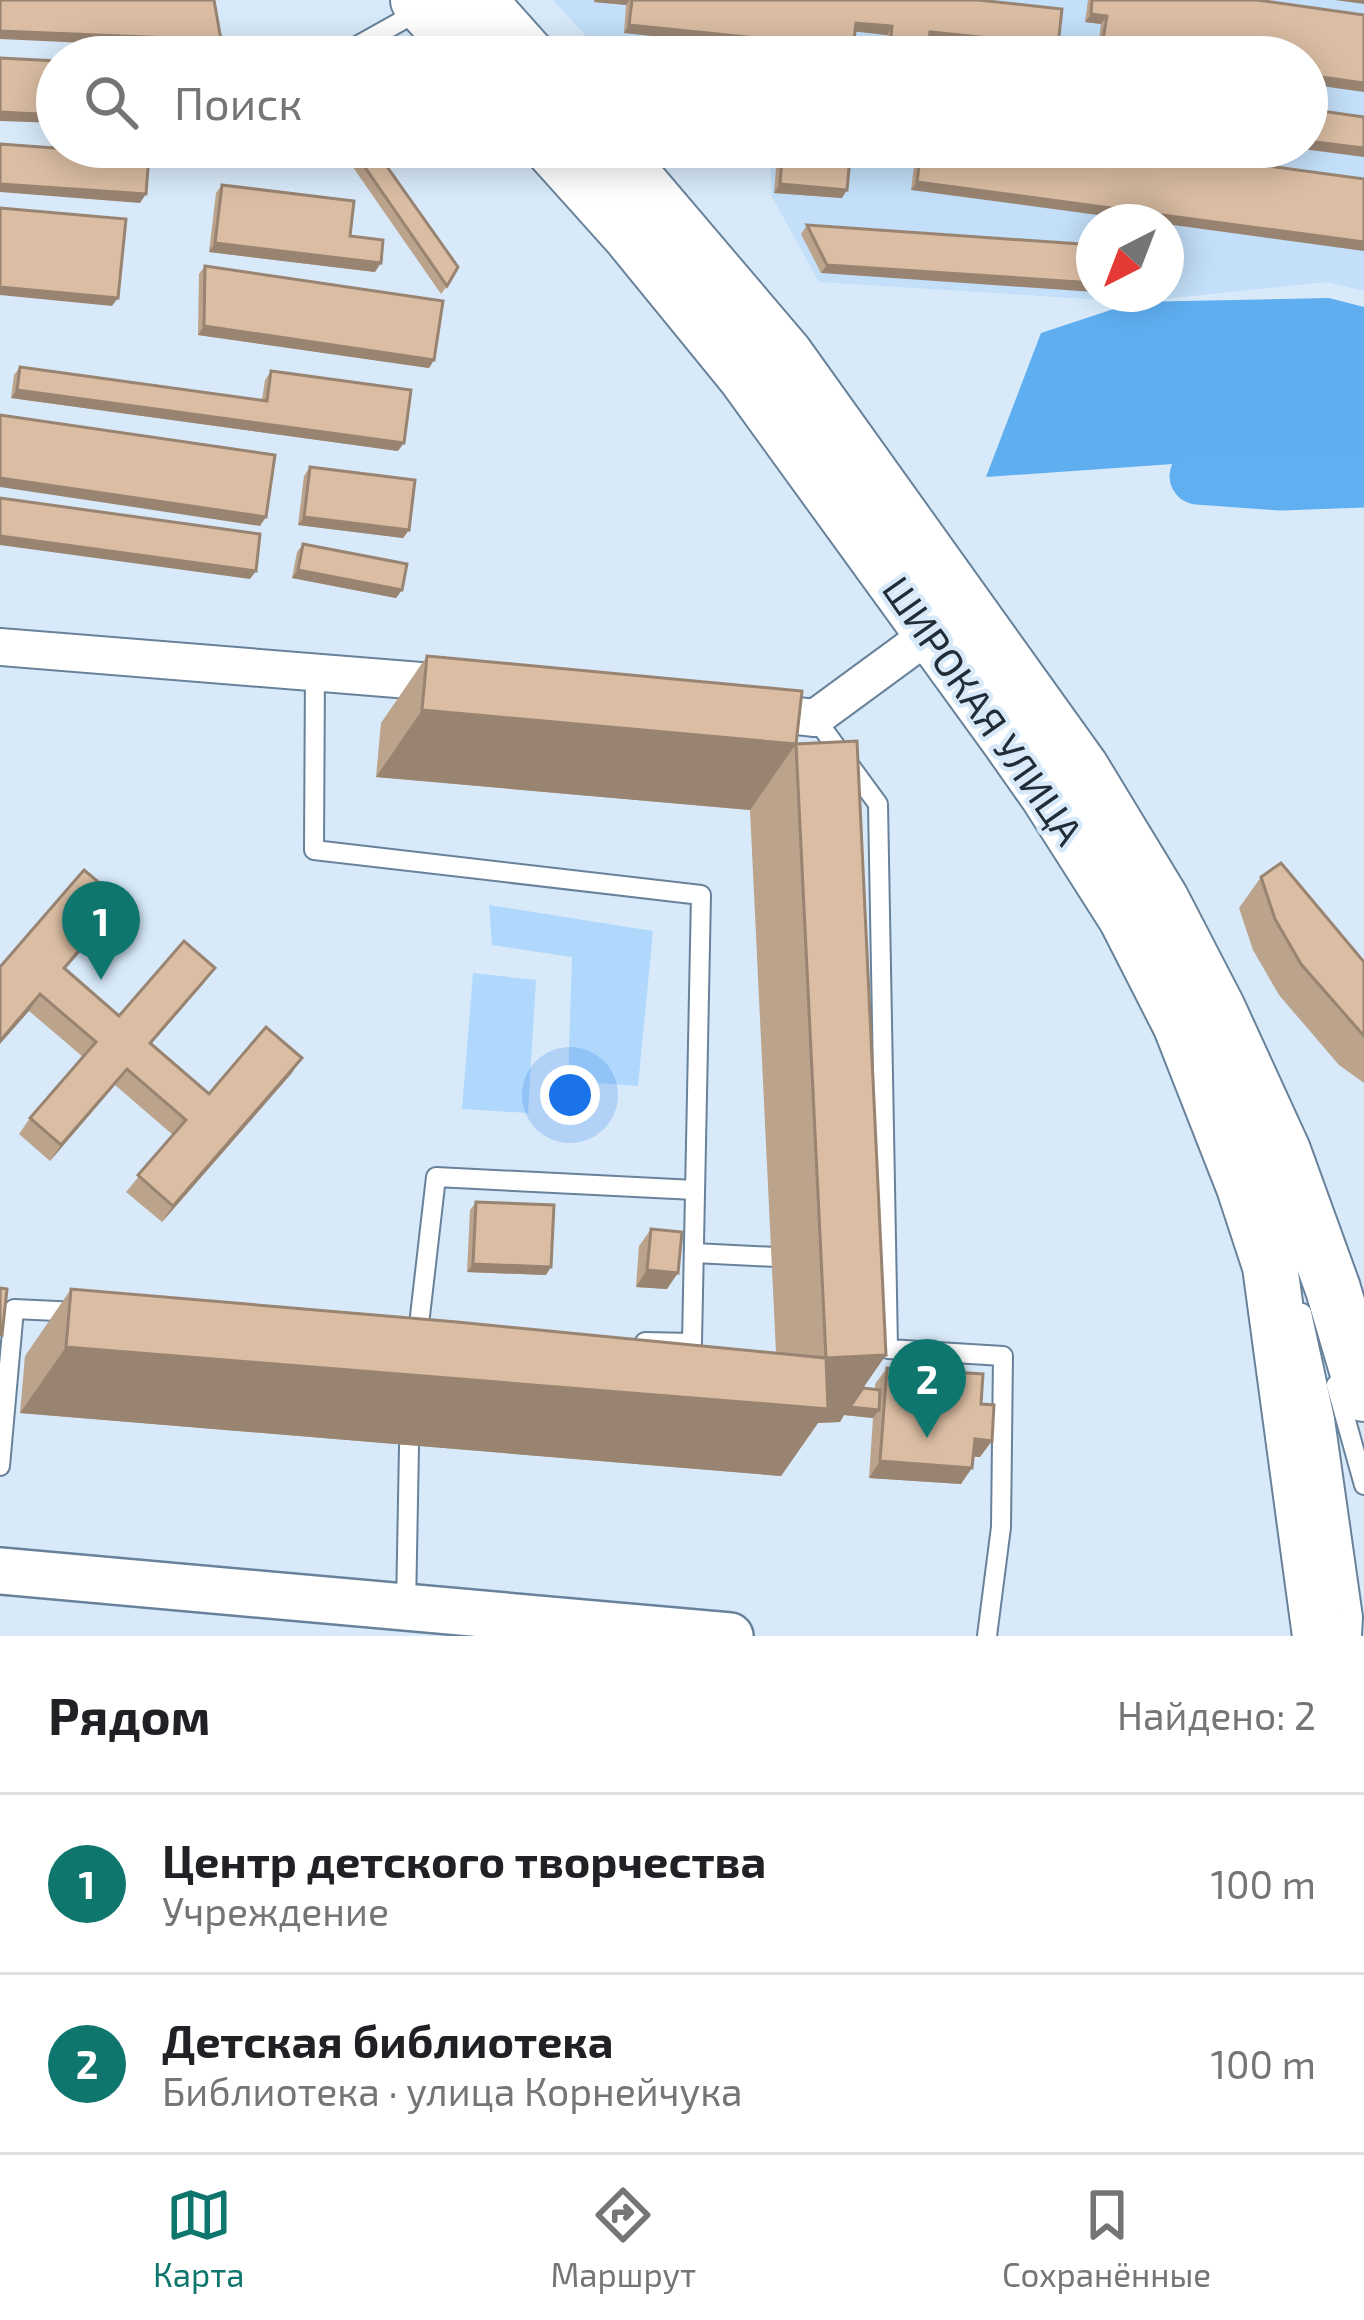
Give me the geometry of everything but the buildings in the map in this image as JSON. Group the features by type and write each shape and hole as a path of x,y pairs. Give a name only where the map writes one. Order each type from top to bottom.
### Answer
{"main road":[{"path":"478,0 510,36"},
{"path":"422,4 451,36"},
{"name":"ШИРОКАЯ УЛИЦА","path":"569,168 745,376 953,647 1126,919 1180,1024 1270,1266 1320,1636"},
{"name":"ШИРОКАЯ УЛИЦА","path":"627,168 785,354 1082,769 1161,899 1283,1151 1312,1280 1364,1394"}],"street":[{"path":"718,707 814,718 920,641 953,647"},
{"path":"0,647 491,687"},
{"path":"0,1571 730,1636"}],"lane":[{"path":"371,36 422,4"},
{"name":"ШИРОКАЯ УЛИЦА","path":"953,647 1061,782 1153,928"},
{"path":"315,670 314,850 700,896 692,1343 623,1341"},
{"path":"814,718 878,804 879,1262 888,1348 1004,1357 1001,1527 987,1636"},
{"path":"413,1370 436,1177 695,1190"},
{"path":"1277,1226 1312,1280"},
{"path":"694,1253 776,1257"},
{"path":"1352,1636 1352,1604 1325,1419 1298,1294 1330,1364 1364,1485"},
{"path":"0,1466 7,1304 109,1314"},
{"path":"388,1330 442,1334"},
{"path":"406,1608 409,1446"}],"shaded area":[{"path":"553,0 1364,0 1364,291 1327,282 1184,297 1184,204 1076,204 1076,298 819,282 772,197 770,168 1328,168 1328,36 586,36"},
{"path":"1329,298 1364,307 1364,467 1230,460 986,477 1041,333 1105,312 1184,312 1184,301"},
{"path":"489,905 653,931 638,1086 568,1081 572,957 492,945"},
{"path":"473,973 536,980 528,1113 462,1109"}],"waterway":[{"path":"1198,476 1281,482 1364,479"}],"place":[{"name":"Центр детского творчества","path":"101,980"},
{"name":"Детская библиотека","path":"927,1438"}]}
